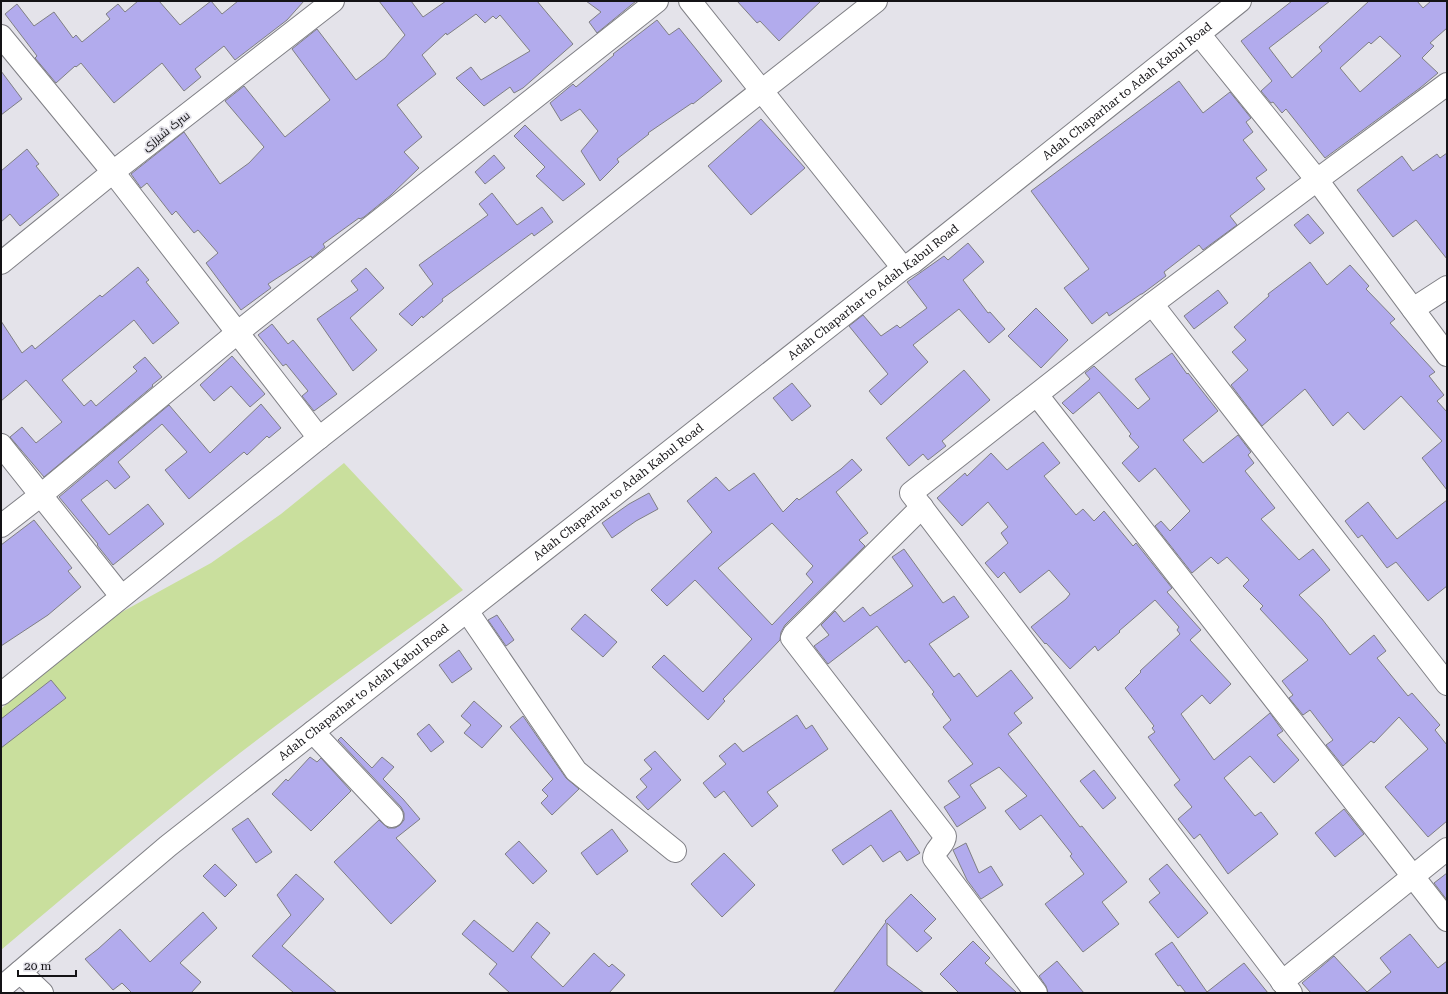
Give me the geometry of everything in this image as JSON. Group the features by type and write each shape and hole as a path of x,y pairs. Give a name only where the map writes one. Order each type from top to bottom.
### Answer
{"street":[{"name":"سرک شیرزی","path":"1,263 113,172 333,1"},
{"path":"1,526 41,495 237,333 657,1"},
{"path":"690,1 766,87 908,265"},
{"path":"706,1 766,87"},
{"path":"1,694 319,438 876,1"},
{"name":"Adah Chaparhar to Adah Kabul Road","path":"1,988 168,846 908,265 1240,1"},
{"path":"1199,34 1317,180 1447,355"},
{"path":"1,36 113,172 319,438"},
{"path":"1447,84 1152,304 912,493 1287,987 1447,849"},
{"path":"1413,310 1447,287"},
{"path":"1152,304 1447,684"},
{"path":"1037,395 1447,920"},
{"path":"1,445 121,596"},
{"path":"922,507 794,634 792,638 945,836 946,839 935,853 934,858 1036,993"},
{"path":"466,611 576,771 676,851"},
{"path":"313,732 392,816"},
{"path":"20,972 42,993"}],"green space":[{"path":"344,463 463,590 308,702 217,771 135,837 1,950 1,709 62,654 120,613 211,563 281,514"}],"building":[{"path":"138,1 159,1 180,25 211,1 222,14 238,1 304,1 287,20 235,60 224,46 195,69 201,77 184,91 162,63 114,103 81,63 76,67 75,66 56,83 35,58 37,56 5,14 17,4 34,26 54,12 73,38 76,35 82,42 110,19 106,14 118,4 125,12"},
{"path":"379,1 411,1 423,17 446,1 537,1 573,44 523,88 514,93 510,87 484,106 456,78 471,67 481,80 530,51 500,15 496,19 493,16 485,23 476,14 447,35 446,33 422,55 436,74 397,105 422,137 404,152 419,168 391,195 364,217 359,218 323,244 325,247 312,258 311,256 268,284 271,288 241,310 206,263 218,253 198,230 194,233 176,211 172,215 147,183 141,188 131,174 184,132 220,184 249,163 264,147 225,101 244,86 285,137 330,100 292,49 317,29 356,80 385,58 405,35"},
{"path":"586,1 636,1 597,33 589,22 601,12"},
{"path":"737,1 821,1 779,41 760,21 757,23"},
{"path":"1292,1 1330,1 1269,48 1292,78 1322,51 1319,47 1369,1 1417,1 1423,8 1431,1 1447,1 1447,28 1430,43 1434,46 1422,58 1438,73 1325,158 1286,109 1282,113 1261,91 1272,81 1241,41","holes":["1380,36 1401,56 1360,92 1340,68 1369,42 1371,44"]},
{"path":"657,20 669,35 679,28 722,81 693,104 692,103 648,133 649,134 617,159 619,162 600,181 581,151 598,131 580,109 561,121 550,103 573,84 576,87 614,55 613,54"},
{"path":"1,71 22,99 1,115"},
{"path":"1179,81 1203,113 1230,92 1251,118 1246,122 1253,132 1243,140 1267,170 1256,178 1265,189 1230,216 1237,225 1203,250 1199,245 1164,272 1166,276 1142,294 1109,316 1107,312 1092,324 1064,288 1089,269 1031,191"},
{"path":"761,119 805,168 751,215 708,166"},
{"path":"525,125 585,184 563,201 536,176 545,167 514,136"},
{"path":"27,149 39,164 36,166 59,195 20,226 10,214 1,222 1,171"},
{"path":"1447,153 1447,259 1416,220 1393,237 1357,190 1402,156 1413,171 1437,154 1440,158"},
{"path":"494,155 505,168 485,184 475,172"},
{"path":"492,193 517,225 542,207 553,222 534,236 532,233 442,299 443,301 423,318 422,316 412,326 399,314 433,284 419,265 488,215 479,204"},
{"path":"1308,214 1324,233 1310,244 1294,225"},
{"path":"968,243 984,262 963,280 988,313 990,312 1005,329 989,343 959,309 913,345 928,362 881,405 869,391 888,374 849,326 863,315 881,336 897,325 900,328 927,308 907,282 944,256 948,260"},
{"path":"1310,262 1327,285 1350,265 1369,286 1366,289 1395,319 1390,323 1435,372 1429,376 1444,395 1437,401 1447,412 1447,490 1422,458 1442,441 1401,396 1364,430 1348,412 1333,426 1305,389 1262,426 1231,385 1248,370 1232,352 1246,340 1234,327 1269,296 1268,294"},
{"path":"138,267 149,280 146,282 179,323 153,344 134,320 62,380 84,406 91,400 96,406 137,371 133,367 145,357 162,377 44,477 10,437 22,427 36,443 62,422 26,380 1,401 1,321 22,353 32,345 35,349 100,295 102,297"},
{"path":"366,268 384,288 350,318 377,350 353,371 317,319 358,290 351,281"},
{"path":"1218,290 1228,303 1194,329 1184,316"},
{"path":"1036,308 1068,340 1041,368 1008,336"},
{"path":"272,324 288,344 293,340 337,394 314,411 302,396 308,391 286,364 283,366 258,335"},
{"path":"1172,353 1187,374 1188,373 1218,411 1183,440 1203,463 1238,435 1251,452 1248,455 1254,463 1245,471 1275,508 1261,519 1299,560 1313,549 1330,570 1299,595 1322,619 1350,655 1374,635 1386,651 1377,658 1408,696 1412,693 1440,725 1435,730 1447,745 1447,821 1428,837 1385,787 1428,749 1399,717 1374,743 1371,741 1343,766 1326,745 1333,740 1310,710 1303,715 1289,698 1293,695 1282,681 1308,660 1260,609 1263,606 1243,586 1249,580 1227,557 1218,564 1211,557 1192,573 1155,526 1161,521 1170,531 1190,511 1155,468 1139,482 1122,463 1139,447 1129,436 1131,434 1099,392 1073,414 1062,403 1090,379 1085,373 1094,366 1138,409 1150,399 1135,379"},
{"path":"232,356 265,394 250,407 231,386 214,401 200,385"},
{"path":"964,370 990,400 942,441 946,446 928,460 923,454 909,466 886,438"},
{"path":"792,383 811,406 792,421 773,398"},
{"path":"261,404 281,428 269,438 267,436 247,455 244,452 189,499 165,470 187,452 162,424 118,462 130,477 115,489 107,480 81,500 109,535 148,504 164,524 113,565 97,545 98,544 59,497 169,405 210,453"},
{"path":"1043,442 1060,463 1044,476 1076,515 1083,509 1094,521 1104,511 1133,546 1136,543 1172,588 1167,592 1201,630 1190,640 1231,684 1210,704 1202,695 1181,714 1214,760 1270,713 1283,731 1277,735 1299,760 1274,783 1250,756 1224,778 1255,816 1261,812 1278,834 1228,874 1200,834 1194,839 1178,819 1192,807 1174,785 1180,780 1148,737 1155,732 1152,728 1154,726 1125,688 1141,672 1140,671 1180,634 1177,630 1179,627 1155,600 1098,651 1095,646 1070,669 1046,643 1045,644 1031,627 1066,599 1070,594 1049,570 1020,593 1004,572 998,578 985,563 1008,543 1001,533 1008,527 988,502 962,526 937,498 965,473 967,476 991,453 1007,470"},
{"path":"852,459 862,470 836,492 868,533 859,540 865,546 785,625 781,632 780,640 723,699 725,701 708,720 652,667 664,655 703,692 752,639 695,580 667,606 651,590 712,532 687,501 716,477 729,491 754,473 783,512 797,498 799,500","holes":["772,523 813,566 806,574 813,582 772,625 718,568"]},
{"path":"649,493 658,509 636,521 612,538 602,523 629,504"},
{"path":"1447,500 1447,586 1428,601 1396,562 1387,568 1362,535 1358,538 1345,521 1368,502 1397,539"},
{"path":"34,520 72,568 68,571 81,587 48,615 1,646 1,545"},
{"path":"904,549 943,603 954,596 969,617 929,644 954,677 959,673 977,697 1011,670 1033,698 1014,713 1022,723 1008,734 1080,827 1082,826 1127,882 1102,902 1119,924 1083,952 1045,904 1084,874 1070,856 1072,854 1041,815 1020,830 1005,811 1027,796 999,767 970,785 986,808 957,827 944,807 960,797 948,781 973,764 943,727 951,720 932,694 934,692 909,660 905,663 877,626 828,664 814,646 829,635 821,625 835,611 844,622 863,607 870,616 913,586 892,557"},
{"path":"585,614 617,642 603,657 571,629"},
{"path":"497,615 514,640 506,646 488,620"},
{"path":"459,650 472,669 452,683 439,665"},
{"path":"51,680 66,698 1,748 1,719"},
{"path":"474,701 502,726 482,748 464,733 471,725 461,716"},
{"path":"797,715 806,729 812,725 828,749 767,792 778,806 752,827 724,791 715,798 703,783 726,764 719,756 735,743 743,752"},
{"path":"523,716 566,778 579,789 552,815 541,803 548,796 542,790 553,779 510,727"},
{"path":"429,724 444,742 431,752 417,734"},
{"path":"341,737 372,768 382,757 394,767 383,779 420,819 396,838 436,881 391,924 334,862 379,820 388,828 395,828 404,820 404,813 401,807 338,740"},
{"path":"655,751 681,780 648,810 636,797 647,787 640,779 652,769 644,760"},
{"path":"310,757 317,762 321,758 351,791 311,831 272,794 286,779 288,781"},
{"path":"1094,770 1116,798 1103,809 1080,781"},
{"path":"1344,809 1364,834 1335,857 1315,833"},
{"path":"891,810 920,853 907,861 900,851 883,862 871,845 843,865 832,850"},
{"path":"248,818 272,852 256,863 232,829"},
{"path":"612,829 628,851 597,875 581,853"},
{"path":"519,841 547,871 533,884 505,854"},
{"path":"966,843 979,873 991,866 1003,885 981,899 967,880 953,850"},
{"path":"724,853 755,885 722,917 691,884"},
{"path":"215,864 237,885 225,897 203,876"},
{"path":"1167,864 1208,913 1178,938 1149,902 1160,893 1149,879"},
{"path":"1447,873 1447,900 1434,883"},
{"path":"296,874 324,899 282,946 337,993 294,993 252,956 291,915 277,895"},
{"path":"911,894 936,919 924,931 932,938 917,952 887,923 887,965 924,993 833,993 886,922 885,921"},
{"path":"203,912 217,928 180,963 201,982 191,993 132,993 122,983 113,990 85,959 120,929 150,962"},
{"path":"474,920 513,952 537,922 550,933 531,957 563,987 594,953 609,967 612,964 625,975 609,993 510,993 489,974 497,964 462,934"},
{"path":"1410,934 1438,968 1447,961 1447,993 1311,993 1302,983 1334,956 1367,992 1391,972 1380,958"},
{"path":"973,941 990,958 985,963 1017,993 959,993 940,974"},
{"path":"1172,942 1207,992 1244,963 1268,993 1186,993 1180,985 1178,986 1155,954"},
{"path":"1057,961 1084,993 1048,993 1046,986 1039,976"}]}
